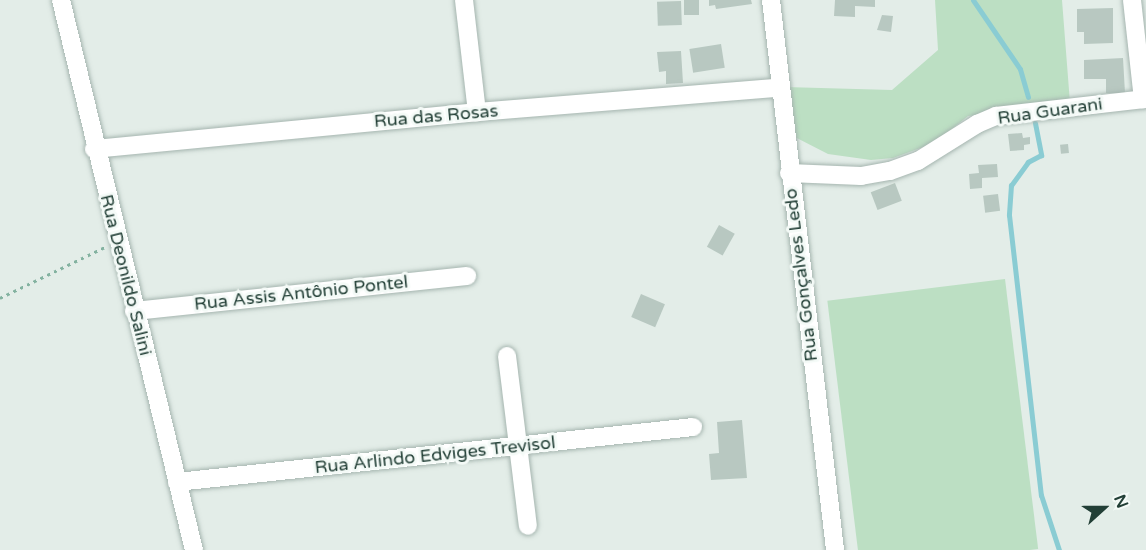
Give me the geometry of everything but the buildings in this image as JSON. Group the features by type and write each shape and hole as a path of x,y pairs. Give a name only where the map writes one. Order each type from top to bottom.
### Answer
{"street":[{"name":"Rua Deonildo Salini","path":"61,0 94,149 194,550"},
{"path":"464,0 477,112"},
{"name":"Rua Gonçalves Ledo","path":"771,0 778,87 835,550"},
{"path":"1132,0 1145,99"},
{"name":"Rua das Rosas","path":"94,149 477,112 778,87"},
{"name":"Rua Guarani","path":"789,173 861,176 890,171 918,161 977,124 996,116 1145,99"},
{"name":"Rua Assis Antônio Pontel","path":"134,311 467,276"},
{"path":"507,356 528,526"},
{"name":"Rua Arlindo Edviges Trevisol","path":"177,482 693,427"}],"path":[{"path":"0,298 70,267 117,240"}],"green space":[{"path":"935,0 1062,0 1070,103 968,116 934,143 893,158 871,160 828,154 789,134 785,87 892,90 938,50"},
{"path":"1005,279 1038,549 858,550 827,301"}],"waterway":[{"path":"973,0 1020,69 1028,97"},
{"path":"1035,123 1041,155 1028,162 1011,185 1009,215 1041,495 1059,550"}]}
